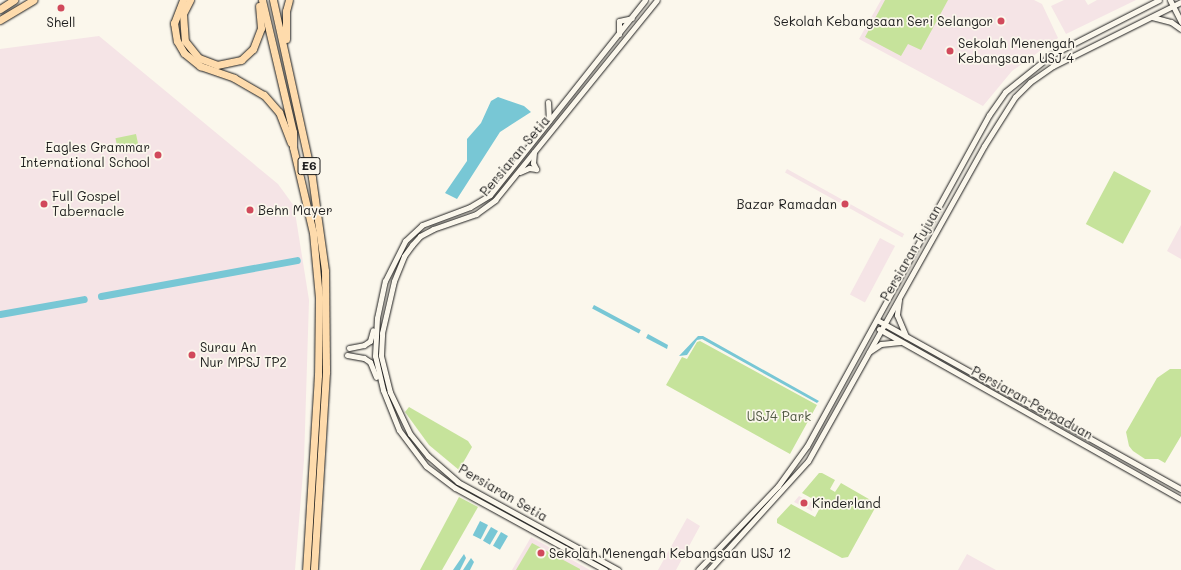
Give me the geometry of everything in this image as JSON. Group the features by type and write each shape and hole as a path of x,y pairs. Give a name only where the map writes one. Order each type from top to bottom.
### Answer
{"highway":[{"path":"0,9 14,0"},
{"path":"0,20 33,0"},
{"path":"182,0 174,23 178,40 184,53 200,66 234,78 264,95 279,112 293,147"},
{"path":"190,0 183,14 185,41 199,58 217,65 241,60 253,49 261,28 260,0"},
{"name":"E6","path":"260,0 293,132 293,147 313,233 319,298 320,335 306,570"},
{"name":"E6","path":"273,0 287,58 320,223 328,335 314,570"},
{"path":"287,58 285,25 289,0"}],"main road":[{"name":"Persiaran Setia","path":"605,570 455,488 435,474 408,444 390,411 375,356 377,318 385,281 398,252 409,236 430,221 470,207 490,195 633,18 644,0"},
{"name":"Persiaran Setia","path":"618,570 458,482 428,456 410,434 390,392 380,350 386,308 404,256 412,245 420,236 433,229 476,214 488,205 519,172 657,0"},
{"name":"Persiaran Tujuan","path":"698,570 793,467 874,326 988,115 1005,92 1051,55 1159,0"},
{"path":"1170,0 1181,22"},
{"name":"Persiaran Tujuan","path":"709,570 802,470 991,134 1015,97 1030,82 1053,66 1180,3"},
{"path":"1152,17 1171,22 1181,30"},
{"path":"619,35 619,21 633,18"},
{"path":"549,121 550,104 562,104"},
{"path":"519,172 529,168 536,169 533,163 535,151"},
{"path":"348,348 364,345 370,341 376,307 385,281"},
{"path":"902,292 897,315 907,337"},
{"name":"Persiaran Perpaduan","path":"877,320 1181,489"},
{"name":"Persiaran Perpaduan","path":"874,326 1181,499"},
{"path":"866,355 881,344 901,342"},
{"path":"347,355 364,358 370,362 390,411"},
{"path":"529,521 529,529"}],"shaded area":[{"name":"Sekolah Menengah Kebangsaan USJ 4","path":"881,0 1034,0 1042,4 1058,38 1012,71 983,106 859,39"},
{"path":"1064,0 1085,0 1088,5 1097,0 1136,0 1066,34 1051,6"},
{"path":"99,36 278,184 294,206 309,300 304,460 295,570 0,570 0,49"},
{"name":"Bazar Ramadan","path":"787,169 904,234 902,237 785,172"},
{"path":"1181,225 1181,259 1167,251"},
{"path":"880,238 895,246 865,302 850,295"},
{"name":"Kinderland","path":"799,496 814,504 812,511 794,502"},
{"path":"687,518 700,526 676,570 658,570"},
{"name":"Sekolah Menengah Kebangsaan USJ 12","path":"531,537 590,570 512,570"},
{"path":"967,554 996,570 958,570"}],"green space":[{"path":"885,0 948,0 921,50 908,44 901,56 865,37"},
{"path":"136,134 139,148 118,152 115,138"},
{"path":"1114,171 1151,191 1123,244 1086,224"},
{"name":"USJ4 Park","path":"700,341 817,405 790,454 666,385 682,357 687,359 697,342"},
{"path":"1170,369 1181,369 1181,436 1165,463 1158,459 1145,459 1133,451 1129,446 1126,432 1157,378"},
{"path":"409,407 468,441 472,447 459,470 429,445 405,412"},
{"path":"819,473 822,473 835,480 830,489 835,492 841,483 874,502 875,508 848,557 842,558 777,523 777,519 791,504 815,517 822,504 802,493"},
{"path":"459,497 478,507 442,570 420,570"},
{"name":"Sekolah Menengah Kebangsaan USJ 12","path":"532,543 580,569 580,570 516,570"}],"water":[{"path":"498,97 524,106 531,112 500,132 457,199 445,193 467,161 467,139 481,123 491,101"},
{"path":"594,305 641,330 639,333 592,309"},
{"path":"648,334 668,345 667,349 646,338"},
{"path":"698,336 703,336 819,401 817,403 702,339 697,340 687,355 679,356"},
{"path":"480,521 488,525 481,539 473,535"},
{"path":"491,527 498,531 490,545 483,541"},
{"path":"501,532 508,536 500,550 493,546"},
{"path":"464,554 466,558 460,570 453,570"},
{"path":"471,558 474,562 470,570 463,570"}],"waterway":[{"path":"101,296 297,260"},
{"path":"0,314 84,299"}],"place":[{"name":"Shell","path":"61,8"},
{"name":"Sekolah Kebangsaan Seri Selangor","path":"1001,21"},
{"name":"Sekolah Menengah Kebangsaan USJ 4","path":"950,51"},
{"name":"Eagles Grammar International School","path":"158,155"},
{"name":"Full Gospel Tabernacle","path":"44,204"},
{"name":"Bazar Ramadan","path":"845,204"},
{"name":"Behn Mayer","path":"250,210"},
{"name":"Surau An Nur MPSJ TP2","path":"192,355"},
{"name":"Kinderland","path":"804,503"},
{"name":"Sekolah Menengah Kebangsaan USJ 12","path":"541,553"}]}
